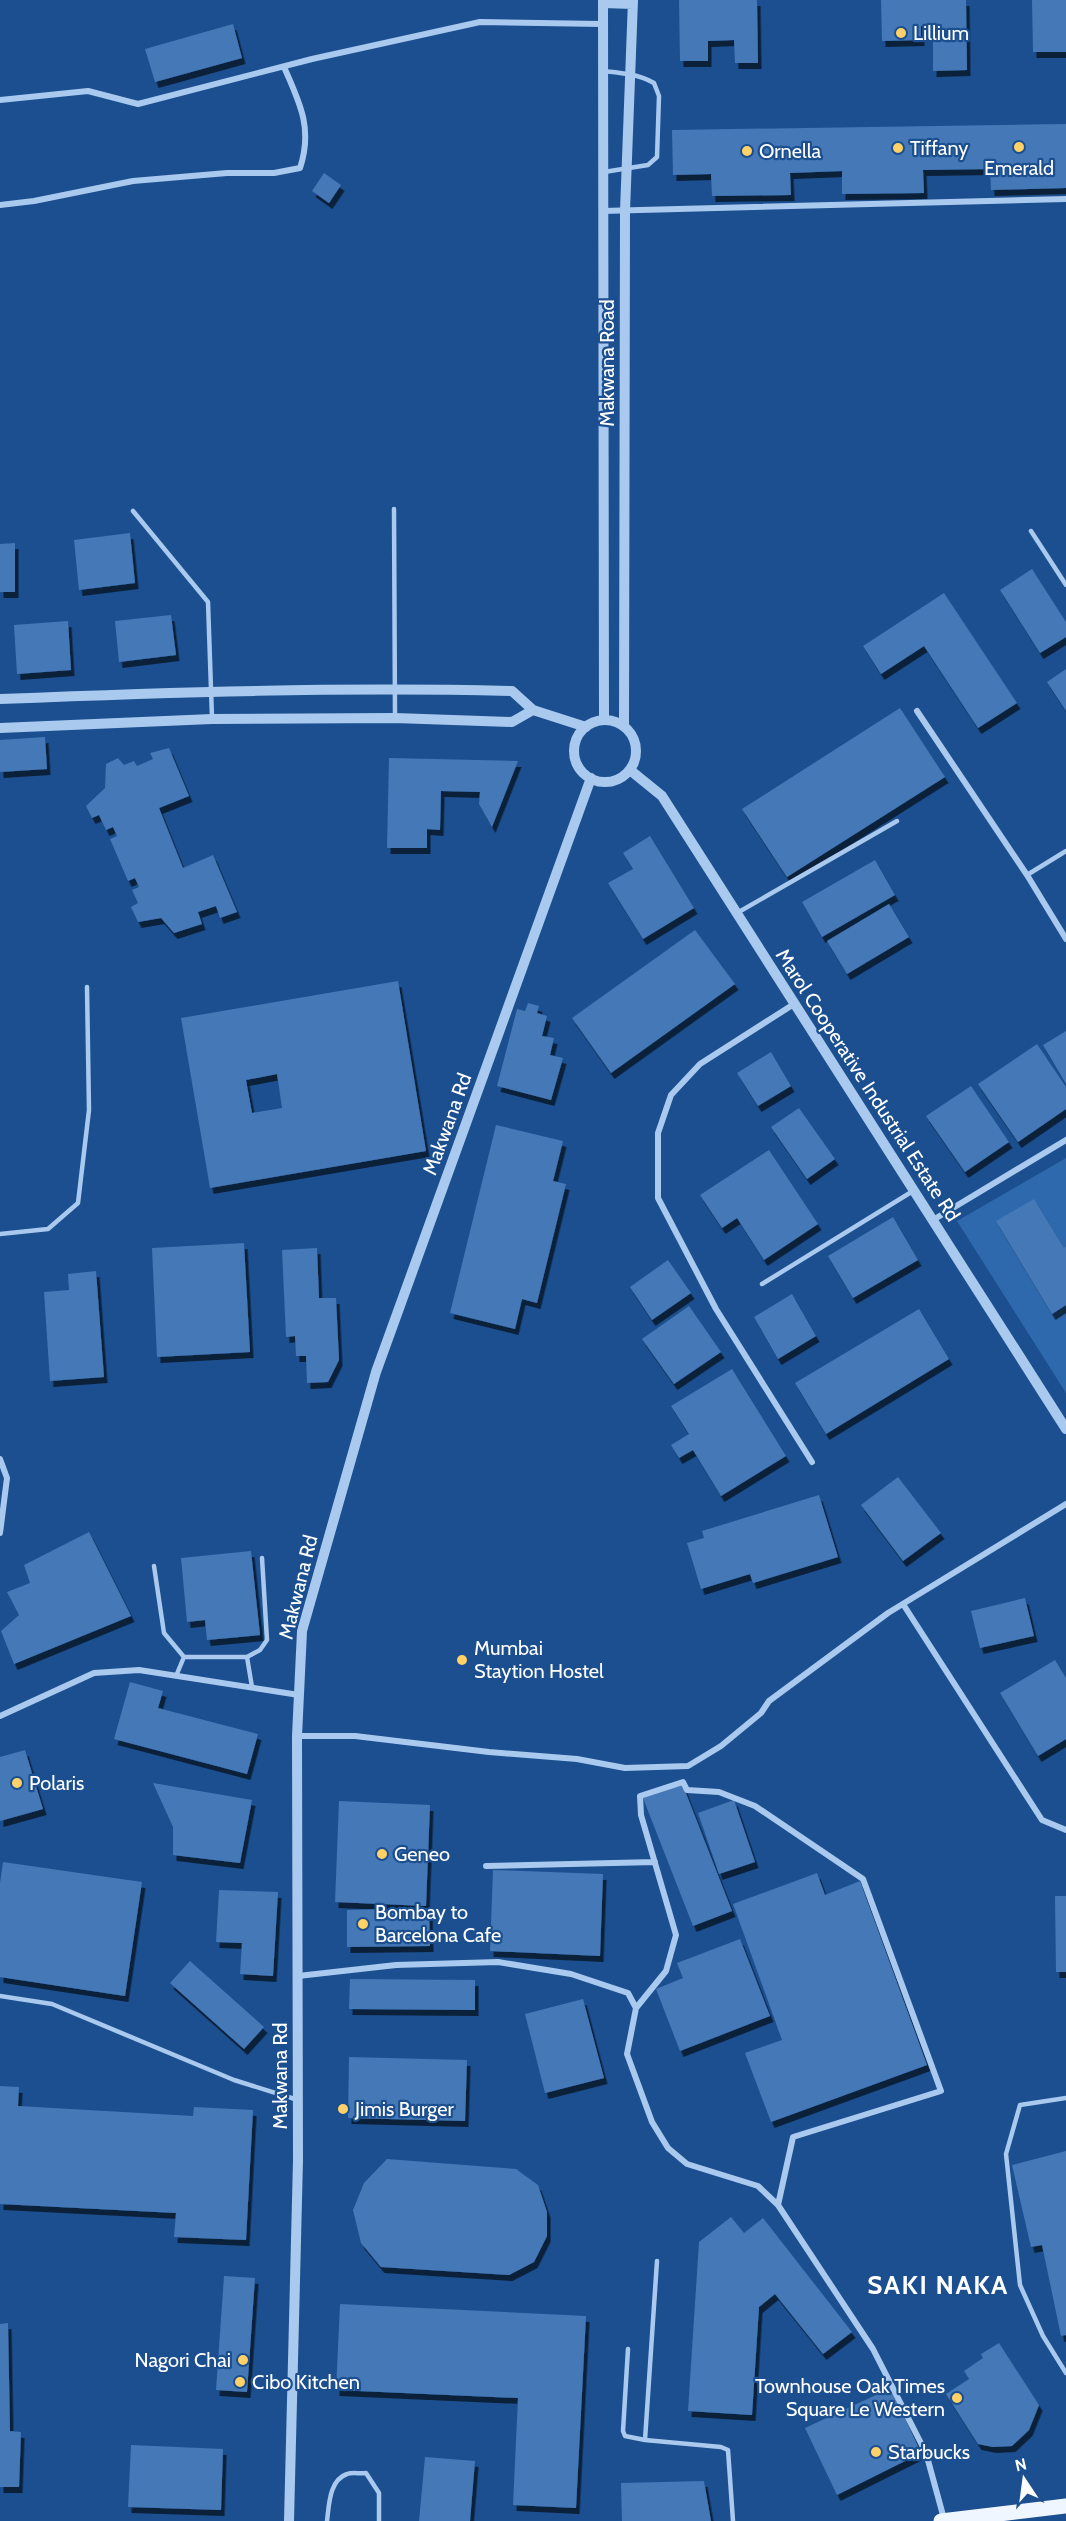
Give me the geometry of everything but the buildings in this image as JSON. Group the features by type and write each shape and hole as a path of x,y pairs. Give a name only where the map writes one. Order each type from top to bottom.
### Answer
{"main road":[{"path":"943,2521 1066,2506"}],"street":[{"path":"603,2 633,2"},
{"name":"Makwana Road","path":"603,2 601,172 604,720"},
{"name":"Makwana Road","path":"624,726 625,211 633,2"},
{"path":"0,99 88,91 138,104 284,67 480,22 602,24"},
{"path":"0,205 34,201 133,181 227,173 274,173 300,168 307,148 303,108 284,67"},
{"path":"602,211 1066,199"},
{"path":"603,517 625,517"},
{"path":"0,699 210,690 395,688 512,691 533,710 586,727"},
{"path":"0,728 212,719 395,718 512,722 533,710"},
{"path":"917,711 1027,875 1066,939"},
{"path":"604,720 624,726 632,735 636,746 636,759 630,770 621,778 610,782 591,778 578,767 574,756 575,744 586,727 604,720"},
{"name":"Marol Cooperative Industrial Estate Rd","path":"630,770 662,796 1066,1429"},
{"name":"Makwana Rd","path":"289,2521 298,2100 297,1736 302,1631 376,1372 591,778"},
{"path":"794,1004 700,1065 671,1095 658,1133 657,1198 716,1309 812,1462"},
{"path":"933,1220 1066,1140"},
{"path":"0,1459 7,1478 0,1533"},
{"path":"297,1736 355,1736 489,1752 577,1759 626,1768 687,1766 721,1746 761,1713 769,1701 903,1604 1066,1504"},
{"path":"903,1604 1042,1820 1066,1830"},
{"path":"0,1716 94,1673 139,1670 299,1695"},
{"path":"778,2205 794,2137 941,2091 863,1879 755,1806 719,1792 687,1790 683,1782 640,1796 641,1815 676,1935 666,1971 636,2008 627,2054 652,2122 668,2148 687,2164 758,2187 778,2205 873,2349 926,2453 943,2521"},
{"path":"486,1866 655,1862"},
{"path":"298,1976 396,1965 498,1962 571,1974 627,1993 636,2008"}],"lane":[{"path":"601,172 648,165 657,157 659,96 654,83 630,74 602,71"},
{"path":"394,509 395,718"},
{"path":"133,512 208,602 212,719"},
{"path":"1031,531 1066,585"},
{"path":"737,913 897,820"},
{"path":"1027,875 1066,851"},
{"path":"0,1234 48,1228 78,1203 89,1110 87,987"},
{"path":"762,1284 914,1190"},
{"path":"184,1657 247,1657 260,1650 267,1640 262,1558"},
{"path":"154,1566 164,1633 184,1657"},
{"path":"176,1676 184,1657"},
{"path":"247,1657 252,1687"},
{"path":"0,1996 52,2004 234,2080 298,2100"},
{"path":"1066,2098 1020,2105 1006,2154 1020,2285 1043,2336 1066,2373"},
{"path":"645,2440 657,2261"},
{"path":"628,2349 623,2431 625,2436 721,2447 728,2450 732,2521"},
{"path":"327,2521 330,2493 339,2480 346,2474 366,2473 379,2493 380,2521"}],"shaded area":[{"path":"1066,1158 1066,1393 957,1221"}],"place":[{"name":"Lillium","path":"901,33"},
{"name":"Emerald","path":"1019,147"},
{"name":"Tiffany","path":"898,148"},
{"name":"Ornella","path":"747,151"},
{"name":"Mumbai Staytion Hostel","path":"462,1660"},
{"name":"Polaris","path":"17,1783"},
{"name":"Geneo","path":"382,1854"},
{"name":"Bombay to Barcelona Cafe","path":"363,1924"},
{"name":"Jimis Burger","path":"343,2109"},
{"name":"Nagori Chai","path":"243,2360"},
{"name":"Cibo Kitchen","path":"240,2382"},
{"name":"Townhouse Oak Times Square Le Western","path":"957,2398"},
{"name":"Starbucks","path":"876,2452"}],"district":[{"name":"SAKI NAKA","path":"938,2285"}]}
